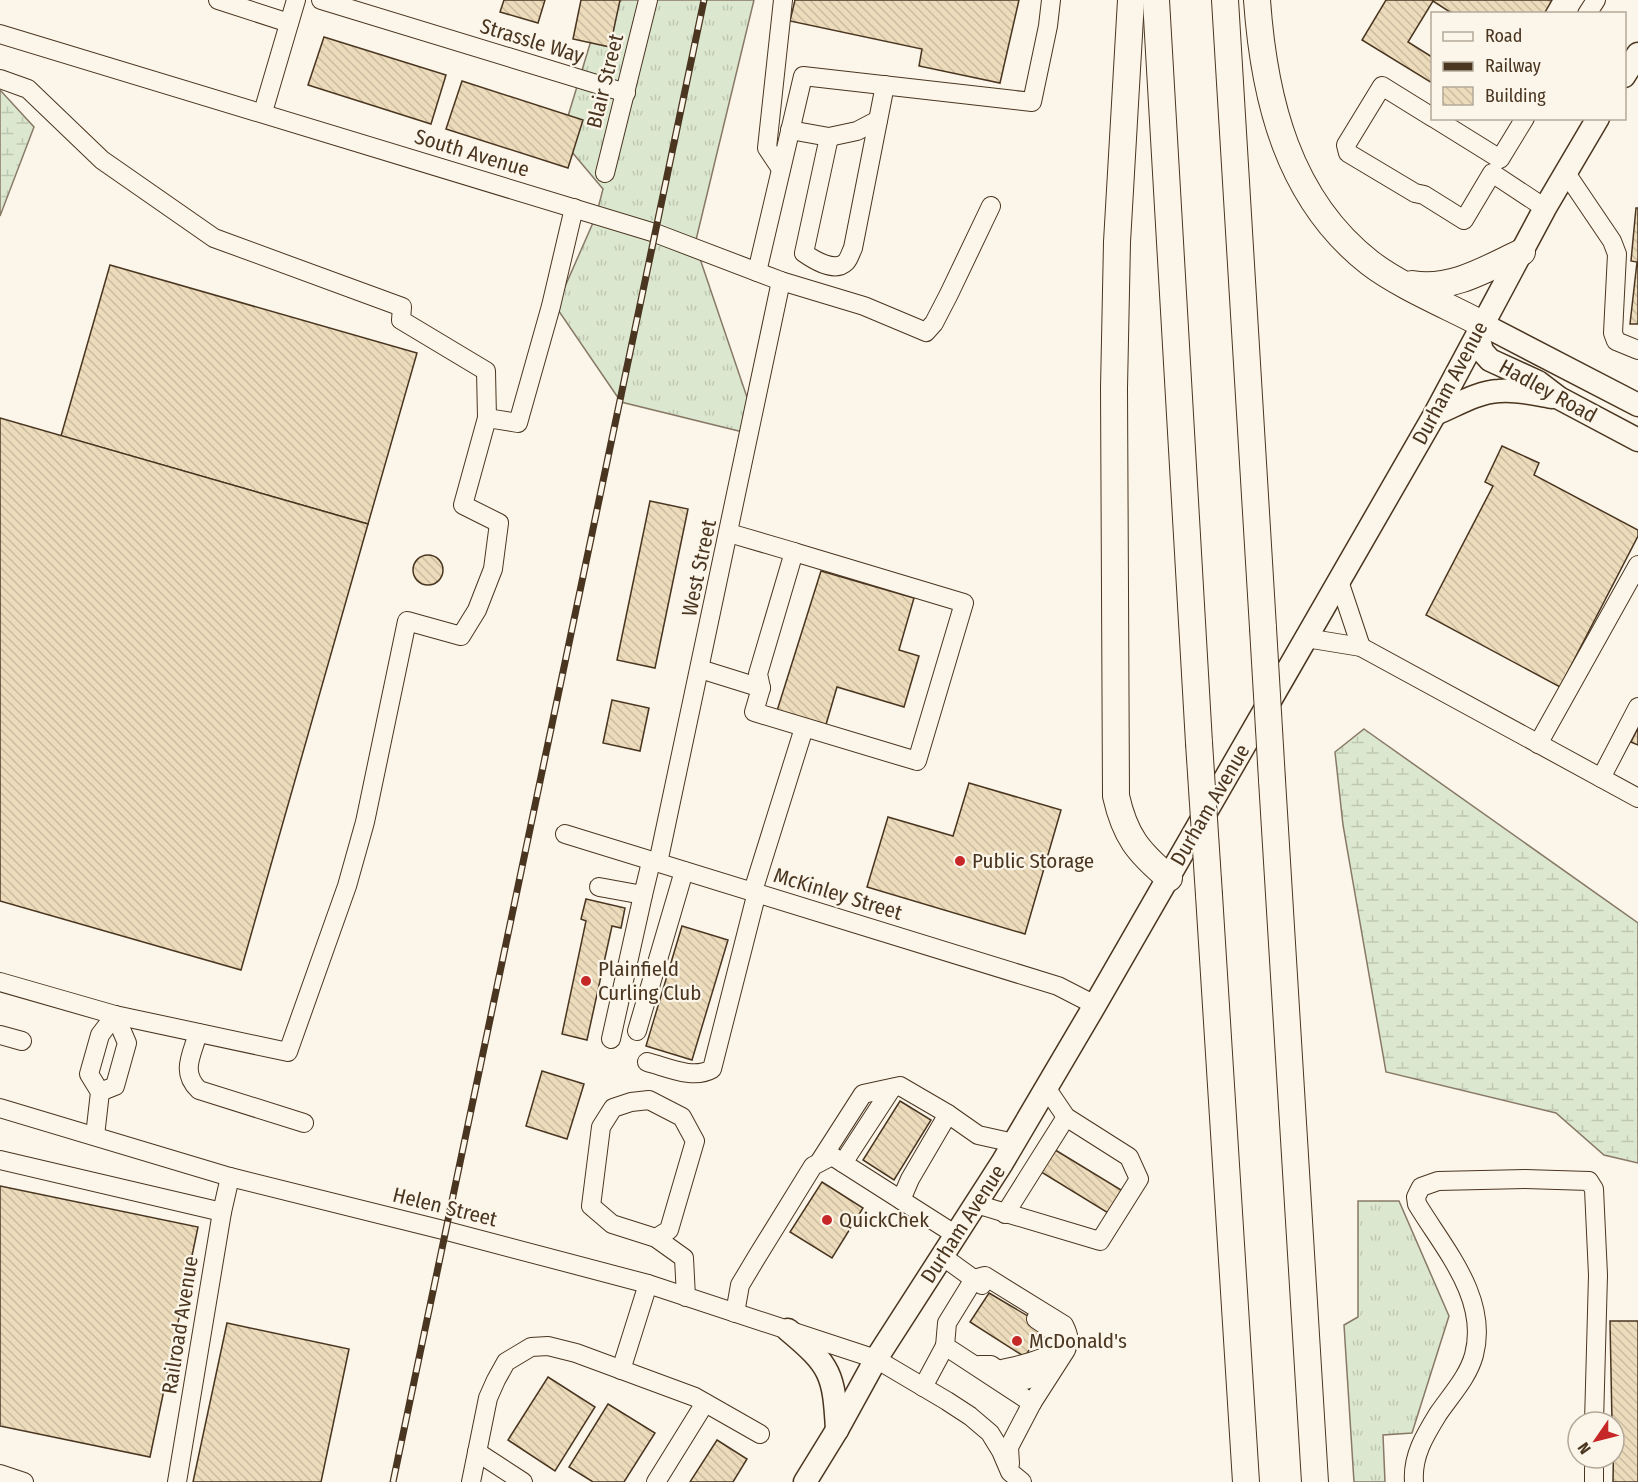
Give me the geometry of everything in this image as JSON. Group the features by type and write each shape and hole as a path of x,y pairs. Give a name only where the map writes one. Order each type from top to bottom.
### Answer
{"highway":[{"path":"1131,0 1117,242 1114,388 1116,796 1119,812 1134,844 1144,858 1169,878"},
{"path":"1156,0 1199,742 1246,1482"},
{"path":"1225,0 1314,1482"},
{"path":"1257,0 1267,82 1274,114 1286,150 1303,185 1322,214 1338,234 1370,263 1482,324"},
{"path":"1403,283 1422,286 1442,285 1463,279 1522,252"}],"main road":[{"path":"1626,73 1638,54"},
{"name":"Durham Avenue","path":"806,1482 876,1359 1047,1089 1435,414 1545,208 1597,120"},
{"name":"Hadley Road","path":"1638,405 1482,324 1479,339 1482,351 1490,360 1538,382 1559,398 1638,440"},
{"path":"1435,414 1480,395 1496,391 1515,391 1559,398"},
{"path":"788,1330 815,1353 830,1377 837,1430"}],"street":[{"path":"218,0 289,23"},
{"path":"263,112 297,0"},
{"name":"Strassle Way","path":"321,0 626,93"},
{"name":"Blair Street","path":"605,174 648,0"},
{"path":"781,169 767,148 783,0"},
{"path":"757,272 803,76 1032,102 1048,26 1051,0"},
{"name":"South Avenue","path":"0,33 655,233 781,281 864,306 926,332 934,323 992,206"},
{"path":"0,79 28,89 102,160 214,238 402,307 401,320 486,371 487,418 463,505 499,524 493,569 477,610 461,636 407,621 364,822 347,886 288,1052 115,1015 0,982"},
{"path":"829,137 804,253 827,265 838,266 847,262 853,248 885,86"},
{"path":"1431,117 1383,86 1346,144 1348,153 1407,189 1424,195 1464,219 1523,120"},
{"path":"790,130 829,137 858,131 878,120"},
{"path":"1436,120 1496,166 1545,208"},
{"path":"1566,173 1612,241 1617,254 1612,333 1616,341 1638,350"},
{"path":"487,418 518,423 551,306 574,208"},
{"name":"West Street","path":"610,1039 700,669 781,281"},
{"path":"729,533 794,552 964,603 917,761 754,712 761,688 758,674 794,552"},
{"path":"1538,744 1638,565"},
{"path":"1339,581 1361,647"},
{"path":"1306,638 1361,647 1638,798"},
{"path":"700,669 761,688"},
{"path":"1600,778 1638,707"},
{"path":"647,1062 694,1075 712,1069 755,892 804,728"},
{"name":"McKinley Street","path":"565,834 1058,986 1095,1005"},
{"path":"637,1031 684,871"},
{"path":"599,887 643,896"},
{"path":"95,1136 100,1092 89,1074 100,1035 115,1015"},
{"path":"100,1092 115,1086 127,1043 115,1015"},
{"path":"198,1033 187,1073 191,1082 199,1090 304,1123"},
{"path":"0,1035 22,1041"},
{"path":"820,1161 863,1094 900,1086 948,1114 978,1135 1014,1143"},
{"path":"843,1163 892,1088"},
{"path":"976,1204 1100,1241 1139,1179 1129,1157 1066,1117 1047,1089"},
{"path":"656,1238 669,1230 695,1142 682,1117 649,1100 631,1102 613,1108 601,1127 591,1206 612,1224 656,1238 684,1257 686,1297"},
{"name":"Helen Street","path":"0,1108 230,1177 648,1284 876,1359 970,1416 990,1433 1014,1479"},
{"path":"901,1200 910,1179 948,1114"},
{"path":"1005,1214 1066,1117"},
{"path":"735,1312 740,1285 813,1166 832,1156 956,1235"},
{"path":"0,1160 222,1212"},
{"name":"Railroad Avenue","path":"177,1482 222,1212 230,1177"},
{"path":"1414,1482 1417,1452 1425,1434 1462,1382 1474,1355 1477,1326 1472,1300 1461,1273 1417,1204 1416,1197 1421,1187 1438,1181 1525,1179 1590,1181 1594,1189 1598,1275 1594,1410"},
{"path":"942,1256 1051,1329 1056,1336 1054,1352 1042,1360 998,1370 992,1365 975,1365"},
{"path":"923,1387 945,1346 947,1323 974,1279 985,1276 1064,1326 1069,1333 1066,1350 1032,1403 1009,1447 1014,1479"},
{"path":"621,1370 648,1284"},
{"path":"471,1482 488,1398 506,1362 531,1347 548,1346 576,1353 695,1397 760,1434"},
{"path":"945,1346 1032,1403"},
{"path":"656,1482 705,1403"},
{"path":"477,1452 523,1482"},
{"path":"0,1474 24,1482"}],"green space":[{"path":"622,0 754,0 695,244 751,409 747,433 621,402 556,307 596,216 603,189 561,139 597,21"},
{"path":"0,90 34,127 0,216"},
{"path":"1364,729 1638,923 1638,1163 1604,1155 1556,1113 1386,1072 1343,825 1335,752"},
{"path":"1358,1201 1399,1201 1449,1316 1412,1433 1383,1435 1385,1482 1354,1482 1344,1325 1358,1317"}],"building":[{"path":"504,0 545,0 538,23 500,12"},
{"path":"581,0 620,0 610,47 573,39"},
{"path":"795,0 1019,0 1000,83 919,66 922,49 790,21"},
{"path":"1386,0 1552,0 1545,12 1450,12 1433,1 1408,42 1431,56 1431,82 1362,40"},
{"path":"324,37 446,75 431,124 308,85"},
{"path":"462,81 583,120 568,168 446,129"},
{"path":"1636,208 1638,208 1638,324 1630,324 1637,262 1631,261"},
{"path":"110,265 417,353 368,524 61,436"},
{"path":"0,418 368,524 241,970 0,901"},
{"path":"1502,446 1539,463 1534,475 1638,530 1638,536 1560,687 1426,615 1493,486 1485,482"},
{"path":"650,501 688,509 655,668 617,660"},
{"path":"428,555 439,559 443,570 439,581 428,585 417,581 413,570 417,559"},
{"path":"821,571 914,598 899,650 919,656 904,707 837,687 825,728 776,714"},
{"path":"612,700 649,708 640,751 603,743"},
{"path":"1638,728 1638,745 1631,742"},
{"name":"Public Storage","path":"969,783 1061,810 1025,934 867,887 888,817 953,836"},
{"name":"Plainfield Curling Club","path":"586,899 625,908 621,928 612,926 587,1040 562,1034 586,921 581,919"},
{"path":"682,926 728,940 692,1060 646,1046"},
{"path":"542,1071 584,1084 567,1139 526,1126"},
{"name":"QuickChek","path":"900,1101 931,1120 894,1180 863,1160"},
{"path":"1052,1148 1126,1193 1113,1216 1038,1170"},
{"name":"QuickChek","path":"822,1182 863,1208 832,1258 790,1232"},
{"path":"0,1186 198,1227 150,1457 0,1426"},
{"name":"McDonald's","path":"989,1293 1043,1325 1025,1357 970,1322"},
{"path":"1610,1321 1638,1321 1638,1482 1613,1482 1613,1470 1626,1470 1626,1410 1612,1410"},
{"path":"227,1323 349,1349 321,1482 193,1482"},
{"path":"548,1377 595,1407 555,1471 508,1440"},
{"path":"608,1404 655,1433 624,1482 593,1482 569,1467"},
{"path":"717,1440 747,1459 733,1482 690,1482"}],"railway":[{"path":"393,1482 704,0"}],"place":[{"name":"Public Storage","path":"960,861"},
{"name":"Plainfield Curling Club","path":"586,981"},
{"name":"QuickChek","path":"827,1220"},
{"name":"McDonald's","path":"1017,1341"}]}
